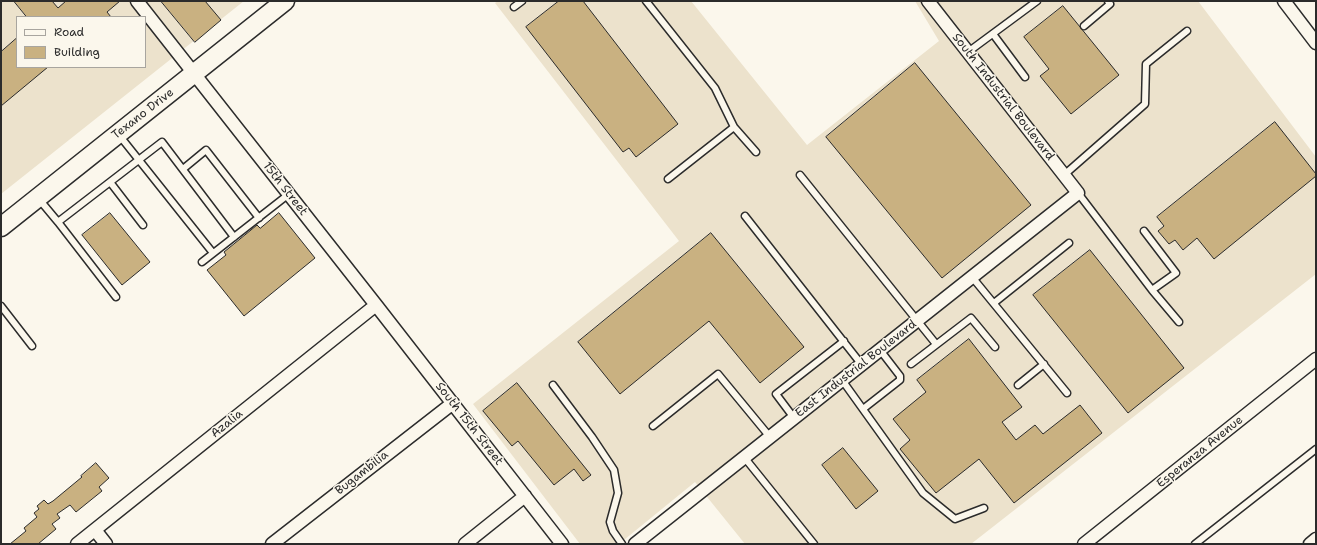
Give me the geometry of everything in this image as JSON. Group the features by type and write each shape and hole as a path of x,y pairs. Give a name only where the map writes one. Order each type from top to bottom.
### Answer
{"street":[{"path":"137,1 195,74"},
{"name":"Texano Drive","path":"1,227 285,1"},
{"name":"South Industrial Boulevard","path":"928,1 1078,194"},
{"path":"1284,1 1315,39"},
{"name":"15th Street","path":"195,74 376,304"},
{"name":"East Industrial Boulevard","path":"635,544 1078,194"},
{"name":"South 15th Street","path":"376,304 562,544"},
{"name":"Azalia","path":"77,544 376,304"},
{"name":"Esperanza Avenue","path":"1084,544 1316,359"},
{"name":"Bugambilia","path":"272,544 452,403"},
{"path":"465,544 525,496"},
{"path":"95,530 106,544"},
{"path":"1310,544 1316,539"}],"lane":[{"path":"514,7 522,1"},
{"path":"646,1 715,88 734,126 756,152"},
{"path":"968,52 1037,1"},
{"path":"1084,26 1110,4 1108,1"},
{"path":"1064,175 1145,104 1146,64 1187,31"},
{"path":"992,34 1025,77"},
{"path":"668,179 734,126"},
{"path":"118,134 213,253"},
{"path":"58,222 162,142 234,237"},
{"path":"183,169 206,150 259,218"},
{"path":"800,175 936,344"},
{"path":"110,182 142,225"},
{"path":"202,262 289,194"},
{"path":"1078,194 1152,290 1179,322"},
{"path":"38,198 116,297"},
{"path":"746,216 862,364"},
{"path":"1144,231 1176,273 1152,290"},
{"path":"994,303 1069,243"},
{"path":"972,277 1067,393"},
{"path":"1,306 32,346"},
{"path":"911,364 970,318 995,347"},
{"path":"794,418 776,394 844,341"},
{"path":"863,409 900,380 900,376 880,350"},
{"path":"1018,385 1044,364"},
{"path":"653,426 718,374 770,437"},
{"path":"842,380 923,493 955,519 984,508"},
{"path":"553,385 592,437 614,470 618,493 610,522 613,531 622,544"},
{"path":"1196,544 1316,449"},
{"path":"744,457 814,544"}],"shaded area":[{"path":"1,1 244,1 1,194"},
{"path":"498,1 691,1 807,145 939,41 915,1 1198,1 1316,157 1316,274 971,544 745,544 695,482 619,544 580,544 473,404 679,241 495,3"}],"building":[{"path":"14,1 52,1 58,8 66,1 120,1 107,12 110,16 26,16"},
{"path":"161,1 205,1 221,20 195,42"},
{"path":"559,1 583,1 678,124 636,157 629,148 623,152 526,27"},
{"path":"1063,6 1119,75 1071,114 1040,76 1049,69 1024,37"},
{"path":"16,39 16,68 47,68 1,106 1,52"},
{"path":"915,63 1031,205 942,278 826,137"},
{"path":"1275,122 1316,174 1316,176 1214,259 1197,238 1183,250 1175,240 1169,244 1158,231 1164,226 1157,217"},
{"path":"110,213 150,262 122,285 82,235"},
{"path":"279,213 315,258 244,316 207,270 226,255 224,252 257,225 260,228"},
{"path":"711,233 804,347 760,383 709,321 620,394 578,342"},
{"path":"1090,250 1184,368 1128,413 1033,295"},
{"path":"969,339 1022,407 1002,422 1016,440 1035,425 1043,434 1080,405 1102,433 1014,503 979,459 936,493 900,449 910,440 893,419 926,392 917,380"},
{"path":"517,383 591,475 583,481 574,469 554,485 518,441 512,446 483,411"},
{"path":"843,448 878,491 856,509 822,465"},
{"path":"96,463 109,478 99,487 102,491 76,512 70,505 57,514 60,518 52,524 56,529 38,544 10,544 26,531 24,528 37,517 34,513 39,509 37,506 44,500 48,504 53,501 82,477 81,476"}]}
